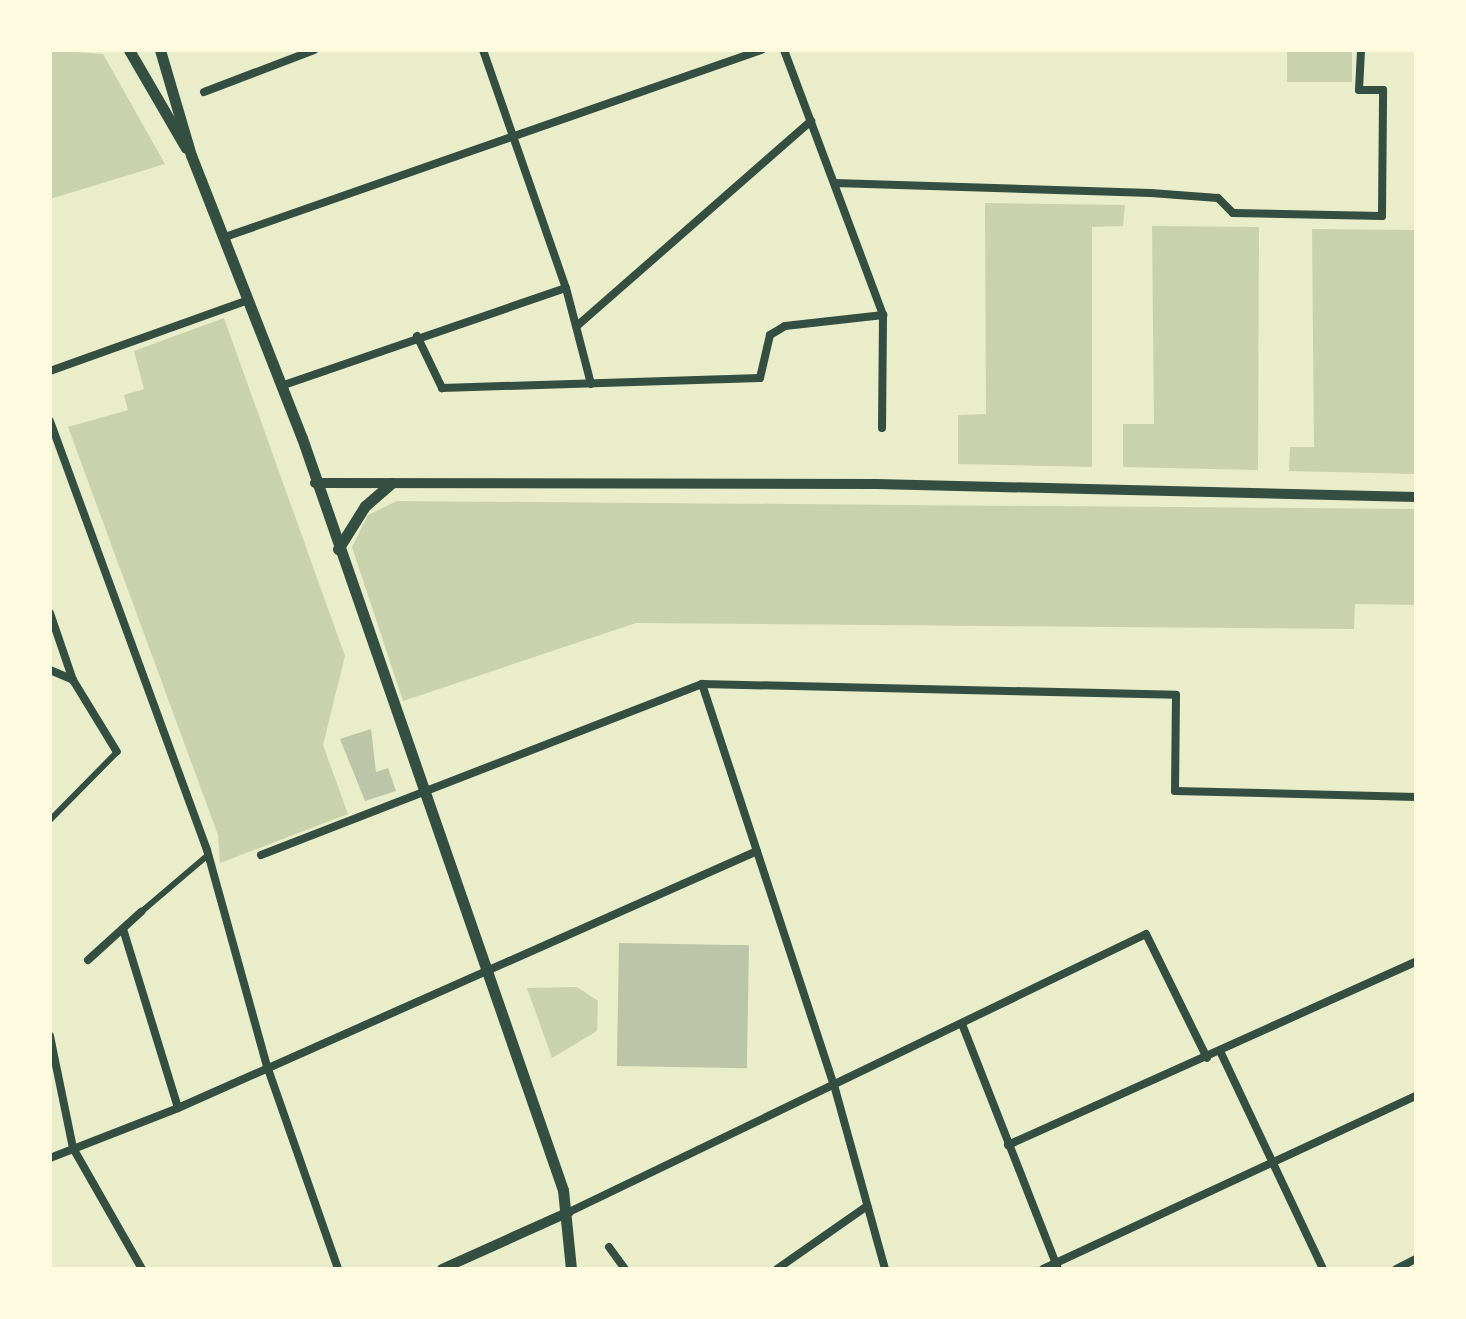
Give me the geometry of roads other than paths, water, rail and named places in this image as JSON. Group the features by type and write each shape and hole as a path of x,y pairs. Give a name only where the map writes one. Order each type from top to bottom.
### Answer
{"main road":[{"path":"129,50 191,155"},
{"path":"160,50 191,155 281,386 483,973 569,1212 571,1269"},
{"path":"338,549 365,506 391,483"}],"street":[{"path":"204,92 314,50"},
{"path":"483,50 578,325 591,384"},
{"path":"225,237 515,140 761,50"},
{"path":"784,50 883,315 882,428"},
{"path":"835,183 1151,193 1218,198 1233,213 1382,216 1383,90 1359,90 1361,50"},
{"path":"578,325 811,121"},
{"path":"281,386 417,336 566,288"},
{"path":"50,371 248,300"},
{"path":"417,336 442,388 760,378 770,335 785,326 883,315"},
{"path":"50,421 208,855 267,1066 338,1269"},
{"path":"315,483 1416,497"},
{"path":"50,613 73,680 117,752 50,820"},
{"path":"50,670 73,680"},
{"path":"702,684 834,1085 885,1269"},
{"path":"261,855 423,796 702,684 1176,695 1175,791 1416,797"},
{"path":"50,1158 178,1108 757,851"},
{"path":"88,960 208,855"},
{"path":"123,929 178,1108"},
{"path":"442,1269 569,1212 1146,934 1207,1058"},
{"path":"1008,1145 1416,962"},
{"path":"962,1024 1057,1266"},
{"path":"50,1036 73,1148 142,1269"},
{"path":"1220,1051 1323,1269"},
{"path":"1043,1269 1057,1266 1416,1096"},
{"path":"777,1269 867,1206"},
{"path":"609,1247 625,1269"},
{"path":"1396,1269 1416,1259"}]}
